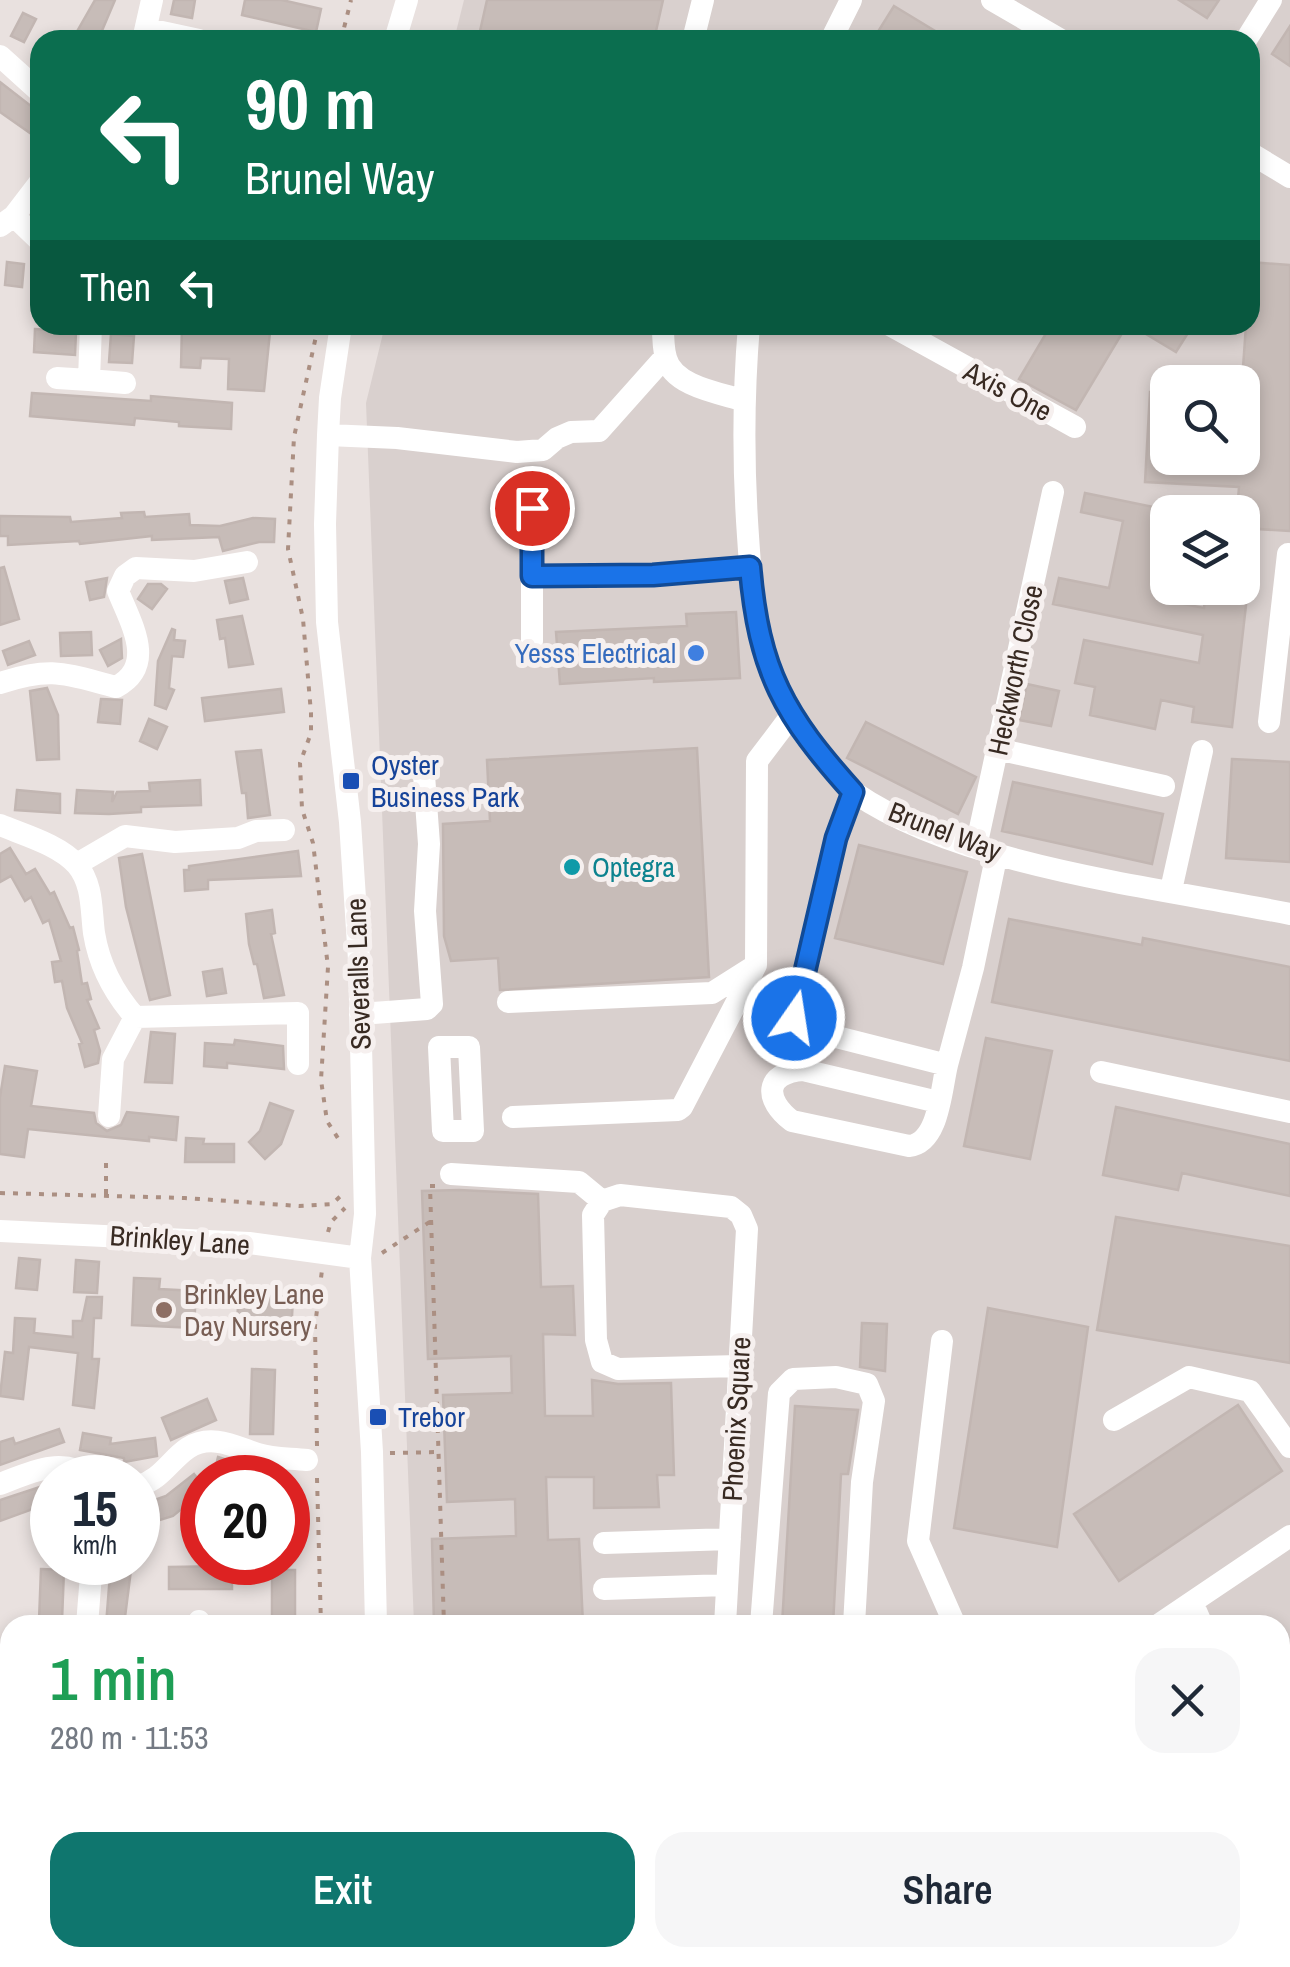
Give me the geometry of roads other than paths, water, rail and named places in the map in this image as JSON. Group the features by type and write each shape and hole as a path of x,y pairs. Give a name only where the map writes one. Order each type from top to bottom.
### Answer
{"street":[{"path":"146,30 152,0"},
{"path":"398,30 407,0"},
{"path":"695,30 703,0"},
{"path":"836,30 851,0"},
{"path":"992,0 1044,30"},
{"path":"1252,30 1271,0"},
{"path":"0,56 30,83"},
{"path":"1260,159 1290,177"},
{"path":"30,194 7,221 30,235"},
{"path":"89,380 91,335"},
{"name":"Severalls Lane","path":"339,335 328,435 327,622 350,822 360,1014 365,1214 371,1255 376,1615"},
{"path":"664,335 665,358 678,376 742,400"},
{"name":"Brunel Way","path":"748,335 742,400 754,616 770,670 790,716 853,792 914,824 987,850 1078,874 1290,914"},
{"name":"Axis One","path":"908,335 1075,427"},
{"path":"328,435 397,438 517,452 543,450 571,432 598,431 665,358"},
{"path":"57,378 125,382"},
{"name":"Heckworth Close","path":"938,1102 803,1070 784,1071 777,1077 772,1099 777,1109 792,1120 910,1146 920,1145 929,1136 948,1065 973,968 997,750 1053,492"},
{"path":"532,508 532,641"},
{"path":"1270,722 1286,617 1288,554"},
{"path":"0,683 34,672 56,672 116,687 128,681 138,668 140,650 118,591 124,576 136,568 194,571 247,562"},
{"path":"532,576 653,575 750,567"},
{"path":"514,1117 678,1110 756,965 758,761 790,716"},
{"path":"997,750 1164,786"},
{"path":"1171,890 1202,751"},
{"path":"360,1014 427,1009 432,1004 425,911 429,844 424,774"},
{"path":"853,792 836,838 794,1018 801,1028 948,1065"},
{"path":"0,826 49,846 76,864 90,891 94,938 114,994 135,1017 298,1013 298,1064"},
{"path":"76,864 125,836 175,842 284,830"},
{"path":"508,1002 712,993 756,965"},
{"path":"109,1116 113,1059 135,1017"},
{"path":"1101,1072 1290,1112"},
{"path":"451,1174 579,1182 602,1201 593,1214 596,1340 602,1362 618,1370 739,1366"},
{"name":"Phoenix Square","path":"602,1201 620,1195 731,1207 741,1215 747,1229 726,1615"},
{"name":"Brinkley Lane","path":"0,1231 249,1243 371,1255"},
{"path":"942,1340 918,1540 950,1615"},
{"path":"762,1615 779,1393 793,1379 836,1377 867,1384 874,1401 862,1482 855,1615"},
{"path":"1114,1420 1189,1377 1250,1391 1287,1435"},
{"path":"160,1474 187,1448 202,1442 219,1442 260,1455 311,1459"},
{"path":"0,1484 30,1474"},
{"path":"1173,1615 1290,1536"},
{"path":"604,1544 730,1539"},
{"path":"89,1615 91,1585"},
{"path":"604,1589 727,1585"},
{"path":"1192,1602 1198,1615"}],"place":[{"name":"Yesss Electrical","path":"696,653"},
{"name":"Oyster Business Park","path":"351,781"},
{"name":"Optegra","path":"572,867"},
{"name":"Brinkley Lane Day Nursery","path":"164,1310"},
{"name":"Trebor","path":"378,1417"}]}
